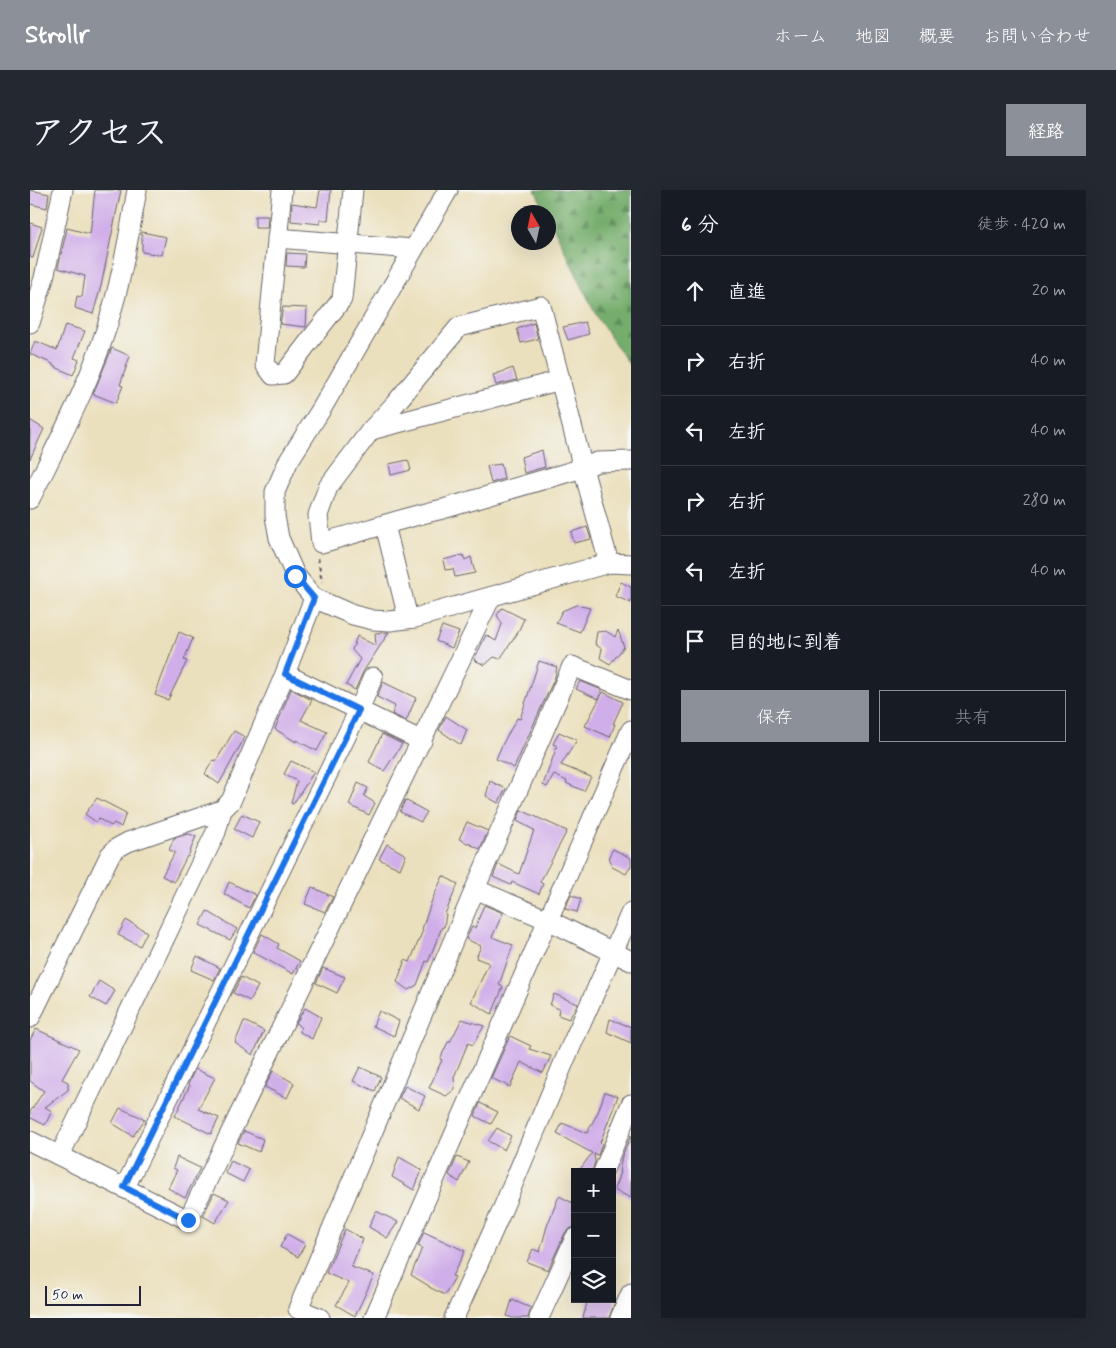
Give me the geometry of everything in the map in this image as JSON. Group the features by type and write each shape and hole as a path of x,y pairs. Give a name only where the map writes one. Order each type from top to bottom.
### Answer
{"street":[{"path":"30,324 44,278 63,190"},
{"path":"30,499 67,426 110,315 124,259 137,190"},
{"path":"282,190 265,364 273,375 284,374 342,299 353,190"},
{"path":"448,190 322,408 288,462 275,492 275,516 279,538 295,576 319,600 353,615 373,620 390,621 491,597 610,563 631,564"},
{"path":"277,238 413,248"},
{"path":"610,563 582,468 541,306 460,327 371,430 328,487 318,515 321,543 582,468 597,462 631,460"},
{"path":"371,430 561,380"},
{"path":"385,525 408,618"},
{"path":"30,1141 188,1220 491,597"},
{"path":"30,1018 110,855 117,848 128,842 222,810 231,801 319,600"},
{"path":"320,1318 298,1309 475,889 572,666 631,690"},
{"path":"285,674 422,741"},
{"path":"124,1187 359,710 373,677"},
{"path":"374,1318 631,730"},
{"path":"60,1155 216,832 222,810"},
{"path":"475,889 548,920 631,961"},
{"path":"454,1318 500,1216 567,1055 631,912"},
{"path":"605,1168 631,1104"},
{"path":"540,1318 571,1247"},
{"path":"620,1318 630,1298"}],"path":[{"path":"319,600 317,550 321,543"}],"green space":[{"path":"535,190 631,190 631,367 598,319 556,232 556,205 542,205"}],"building":[{"path":"30,190 49,194 47,208 30,204"},
{"path":"95,190 121,190 101,286 93,314 75,308 77,296 82,297 85,276 58,268 67,228 90,234"},
{"path":"320,190 331,190 328,220 320,220 320,224 291,221 292,203 317,207"},
{"path":"255,216 268,216 267,228 255,228"},
{"path":"30,223 42,227 33,258 30,257"},
{"path":"142,232 166,237 162,255 142,252"},
{"path":"287,253 305,254 304,267 286,266"},
{"path":"283,307 307,308 306,327 280,324"},
{"path":"585,322 589,334 568,340 563,327"},
{"path":"534,323 538,339 521,343 517,329"},
{"path":"65,325 85,331 74,358 79,360 73,375 30,354 35,341 57,350"},
{"path":"112,348 130,356 120,385 123,386 116,403 93,394"},
{"path":"513,368 517,380 496,385 493,375"},
{"path":"30,420 44,429 30,459"},
{"path":"542,450 545,467 524,473 521,457"},
{"path":"408,460 411,470 391,475 389,464"},
{"path":"501,464 504,479 491,483 487,466"},
{"path":"587,527 591,539 574,543 571,532"},
{"path":"463,555 465,560 471,557 475,573 455,577 453,569 445,570 443,560"},
{"path":"621,582 631,587 631,603 615,596"},
{"path":"576,605 590,608 580,632 556,623 562,611"},
{"path":"502,608 524,619 517,634 500,659 494,657 485,665 474,660 486,635 496,641 502,624 497,615"},
{"path":"442,626 459,632 452,648 436,641"},
{"path":"618,630 624,647 610,664 600,658 602,649 595,644 597,632 606,631 615,637"},
{"path":"179,632 193,638 184,660 187,661 168,700 155,695"},
{"path":"389,632 363,672 355,690 346,685 360,659 352,650 357,636 376,646 375,633"},
{"path":"539,661 557,667 555,677 514,768 496,759 517,718 520,719"},
{"path":"580,681 602,690 598,699 576,689"},
{"path":"383,682 416,698 406,721 392,714 395,706 377,697"},
{"path":"291,689 312,700 301,720 327,732 317,751 296,740 296,742 275,729"},
{"path":"603,692 623,702 613,724 615,724 610,737 585,726"},
{"path":"446,716 467,730 461,745 439,730"},
{"path":"234,731 245,737 219,784 205,774 213,760 216,761"},
{"path":"559,732 577,740 561,765 591,777 584,791 554,775 547,787 543,785 557,746 553,744"},
{"path":"382,734 402,744 384,771 369,762"},
{"path":"291,761 314,772 293,804 291,803 297,781 284,774"},
{"path":"490,781 506,789 498,803 486,796"},
{"path":"358,783 368,788 364,796 375,803 369,815 349,805"},
{"path":"97,798 126,813 121,827 114,823 111,826 99,819 96,822 85,814"},
{"path":"405,800 427,812 421,822 400,812"},
{"path":"521,810 567,831 540,882 543,884 539,894 512,882 511,885 493,877 498,864 519,874 534,830 517,821"},
{"path":"242,814 259,822 252,838 234,829"},
{"path":"467,822 488,831 480,849 459,839"},
{"path":"188,834 196,836 188,857 174,882 162,876 175,852 169,850 174,838"},
{"path":"387,844 406,855 400,869 379,859"},
{"path":"613,849 631,858 631,866 626,874 612,867 609,856"},
{"path":"443,876 458,884 445,914 444,927 442,927 428,962 426,961 417,985 408,990 397,982 405,960 410,962 423,930 432,900"},
{"path":"229,882 256,895 249,908 224,894"},
{"path":"312,887 333,897 325,912 305,904"},
{"path":"571,895 581,899 577,912 565,909"},
{"path":"484,905 503,913 492,937 513,945 499,985 503,987 492,1014 471,1002 489,963 476,958 481,946 466,939 472,927 475,928"},
{"path":"207,911 237,929 230,940 200,925"},
{"path":"126,920 147,932 140,946 118,935"},
{"path":"262,934 279,944 277,948 300,961 293,974 253,952"},
{"path":"197,956 220,968 214,980 191,970"},
{"path":"323,968 345,977 337,993 316,983"},
{"path":"241,977 258,986 250,1001 233,993"},
{"path":"99,981 115,991 106,1006 90,997"},
{"path":"554,994 578,1004 569,1019 558,1015 559,1009 550,1005"},
{"path":"305,1008 321,1017 312,1039 300,1032 301,1028 296,1023"},
{"path":"379,1011 399,1021 394,1036 373,1026"},
{"path":"462,1019 484,1026 473,1045 468,1043 454,1077 455,1089 446,1096 429,1088 448,1042 450,1042"},
{"path":"610,1019 631,1027 631,1043 607,1032"},
{"path":"244,1021 264,1031 253,1055 235,1043"},
{"path":"36,1029 79,1049 62,1079 68,1082 68,1090 45,1107 52,1111 45,1125 30,1119 30,1112 44,1091 30,1081 30,1040"},
{"path":"510,1036 531,1046 529,1049 551,1056 543,1073 521,1062 510,1087 491,1078"},
{"path":"360,1067 381,1077 375,1091 353,1081"},
{"path":"195,1069 215,1078 198,1109 219,1118 211,1134 175,1116 190,1085 188,1084"},
{"path":"273,1071 294,1083 287,1098 265,1087"},
{"path":"405,1086 425,1096 419,1109 399,1098"},
{"path":"605,1092 618,1096 600,1143 602,1144 598,1155 594,1154 593,1168 581,1168 592,1153 557,1134 562,1123 587,1133 598,1112"},
{"path":"480,1103 498,1112 491,1124 475,1116"},
{"path":"120,1108 145,1119 133,1136 112,1123"},
{"path":"497,1128 511,1136 504,1150 488,1141"},
{"path":"244,1131 263,1139 259,1152 238,1143"},
{"path":"631,1135 631,1198 616,1191 622,1156"},
{"path":"177,1157 200,1168 185,1198 168,1188 177,1170 173,1168"},
{"path":"399,1157 422,1170 414,1190 392,1177"},
{"path":"457,1157 469,1162 459,1182 449,1175"},
{"path":"231,1161 249,1170 243,1182 225,1173"},
{"path":"214,1193 229,1200 215,1223 203,1216"},
{"path":"559,1196 571,1202 571,1228 565,1233 548,1270 527,1262 533,1249 540,1252 547,1226"},
{"path":"376,1211 398,1222 387,1238 369,1227"},
{"path":"345,1229 363,1239 351,1267 374,1275 355,1316 336,1305 349,1283 326,1273"},
{"path":"424,1232 465,1251 452,1276 455,1277 445,1295 411,1275 422,1248 418,1246"},
{"path":"287,1234 305,1244 298,1257 280,1247"},
{"path":"512,1300 531,1308 528,1318 512,1318 507,1316"},
{"path":"587,1303 615,1303 609,1318 583,1318"}],"route":[{"path":"188,1220 124,1187 359,710 285,674 314,598 295,576"}]}
